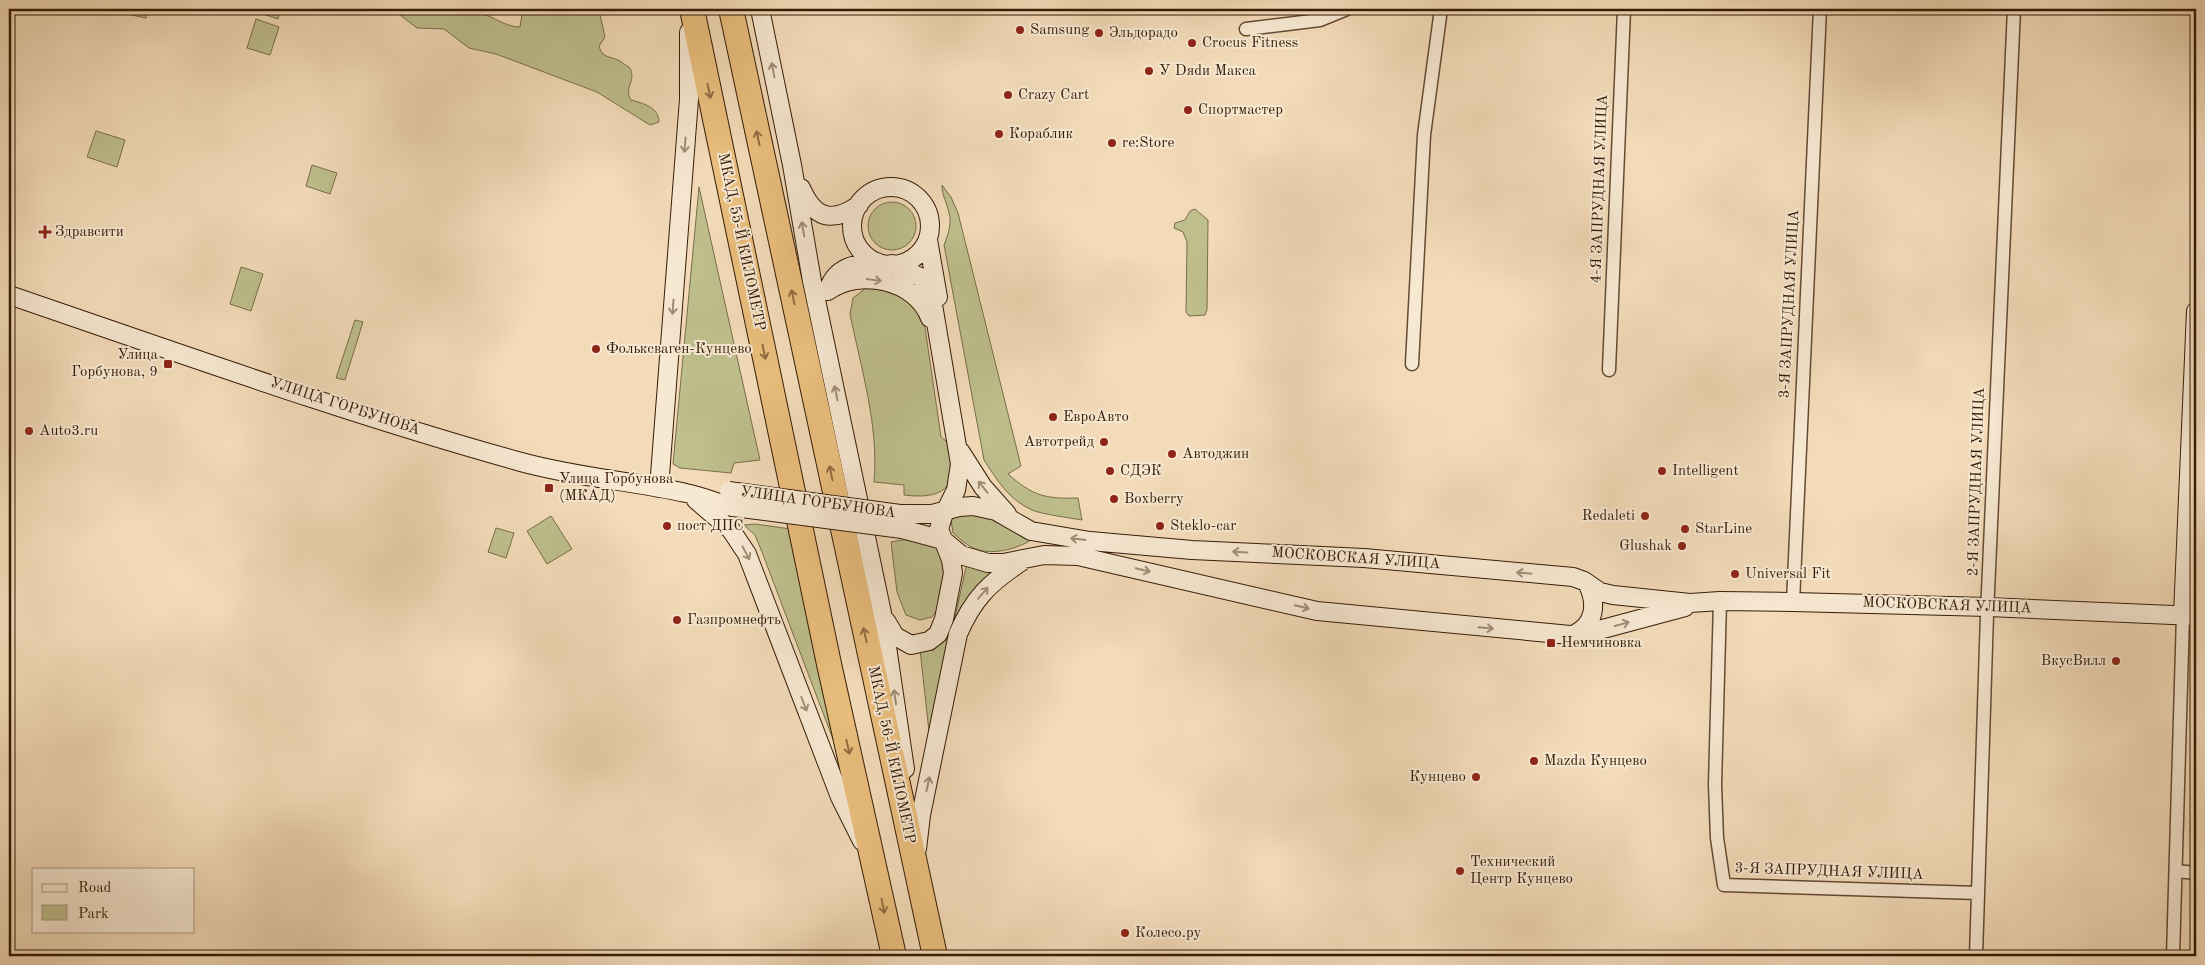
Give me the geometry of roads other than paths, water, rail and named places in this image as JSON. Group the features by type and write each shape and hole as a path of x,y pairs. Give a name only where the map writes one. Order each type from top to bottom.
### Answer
{"highway":[{"name":"МКАД, 55-Й КИЛОМЕТР","path":"692,9 808,562 874,863"},
{"name":"МКАД, 56-Й КИЛОМЕТР","path":"731,9 935,956"},
{"path":"874,863 894,956"}],"street":[{"path":"660,488 688,99 688,9"},
{"path":"760,9 826,346 882,614 917,849 920,887"},
{"path":"1246,29 1320,20 1347,9"},
{"path":"1412,364 1419,195 1424,135 1441,9"},
{"name":"4-Я ЗАПРУДНАЯ УЛИЦА","path":"1609,370 1624,9"},
{"name":"3-Я ЗАПРУДНАЯ УЛИЦА","path":"1793,602 1820,9"},
{"name":"2-Я ЗАПРУДНАЯ УЛИЦА","path":"1976,956 1988,607 2014,9"},
{"path":"792,165 806,200 814,210 826,215 836,216 849,211 859,205 869,194 883,188 898,187 918,197 927,210 930,225 928,240 940,309 938,340"},
{"path":"859,205 853,219 856,241 865,254 911,272 925,284 932,299 959,449 956,490 946,510 940,529 951,560 953,573 944,620 938,634 929,641 920,644 911,645 902,642 895,636 882,614"},
{"path":"826,346 825,315 830,283 846,268 856,264 885,263 914,257 928,240"},
{"path":"828,291 840,284 867,279 904,288 914,293 922,302 938,340"},
{"name":"УЛИЦА ГОРБУНОВА","path":"9,295 171,351 440,438 524,463 688,493 901,521 943,540"},
{"path":"2173,956 2190,616 2196,311"},
{"path":"959,449 978,481 1012,520"},
{"path":"688,493 716,510 747,554 840,797 874,863"},
{"path":"716,510 720,495 731,499"},
{"name":"УЛИЦА ГОРБУНОВА","path":"901,521 918,515 973,506 996,512 1012,520"},
{"name":"МОСКОВСКАЯ УЛИЦА","path":"1012,520 1031,531 1090,541 1183,549 1364,558 1579,578 1600,592 1613,595 1698,603"},
{"path":"917,849 921,815 958,634 968,611 982,592 1004,573 1042,548 1044,541 1041,533"},
{"name":"МОСКОВСКАЯ УЛИЦА","path":"943,540 961,555 974,560 1003,563 1044,555 1061,554 1095,559 1338,614 1553,634 1575,634 1600,630 1698,603 1720,601 1988,607 2190,616"},
{"path":"1575,634 1587,626 1591,619 1593,602 1588,585"},
{"name":"3-Я ЗАПРУДНАЯ УЛИЦА","path":"1720,601 1714,784 1717,838 1724,885 1978,893"},
{"path":"2176,871 2196,873"}],"waterway":[{"path":"1236,13 1305,9"}],"place":[{"name":"Samsung","path":"1020,30"},
{"name":"Эльдорадо","path":"1099,33"},
{"name":"Crocus Fitness","path":"1192,43"},
{"name":"У Dяdи Макса","path":"1149,71"},
{"name":"Crazy Cart","path":"1008,95"},
{"name":"Спортмастер","path":"1188,110"},
{"name":"Кораблик","path":"999,134"},
{"name":"re:Store","path":"1112,143"},
{"name":"Здравсити","path":"45,232"},
{"name":"Фольксваген-Кунцево","path":"596,349"},
{"name":"Улица Горбунова, 9","path":"168,364"},
{"name":"ЕвроАвто","path":"1053,417"},
{"name":"Auto3.ru","path":"29,431"},
{"name":"Автотрейд","path":"1104,442"},
{"name":"Автоджин","path":"1172,454"},
{"name":"СДЭК","path":"1110,471"},
{"name":"Intelligent","path":"1662,471"},
{"name":"Улица Горбунова (МКАД)","path":"549,488"},
{"name":"Boxberry","path":"1114,499"},
{"name":"Redaleti","path":"1645,516"},
{"name":"пост ДПС","path":"667,526"},
{"name":"Steklo-car","path":"1160,526"},
{"name":"StarLine","path":"1685,529"},
{"name":"Glushak","path":"1682,546"},
{"name":"Universal Fit","path":"1735,574"},
{"name":"Газпромнефть","path":"677,620"},
{"name":"Немчиновка","path":"1551,643"},
{"name":"ВкусВилл","path":"2116,661"},
{"name":"Mazda Кунцево","path":"1534,761"},
{"name":"Кунцево","path":"1476,777"},
{"name":"Технический Центр Кунцево","path":"1460,871"},
{"name":"Колесо.ру","path":"1125,933"}]}
